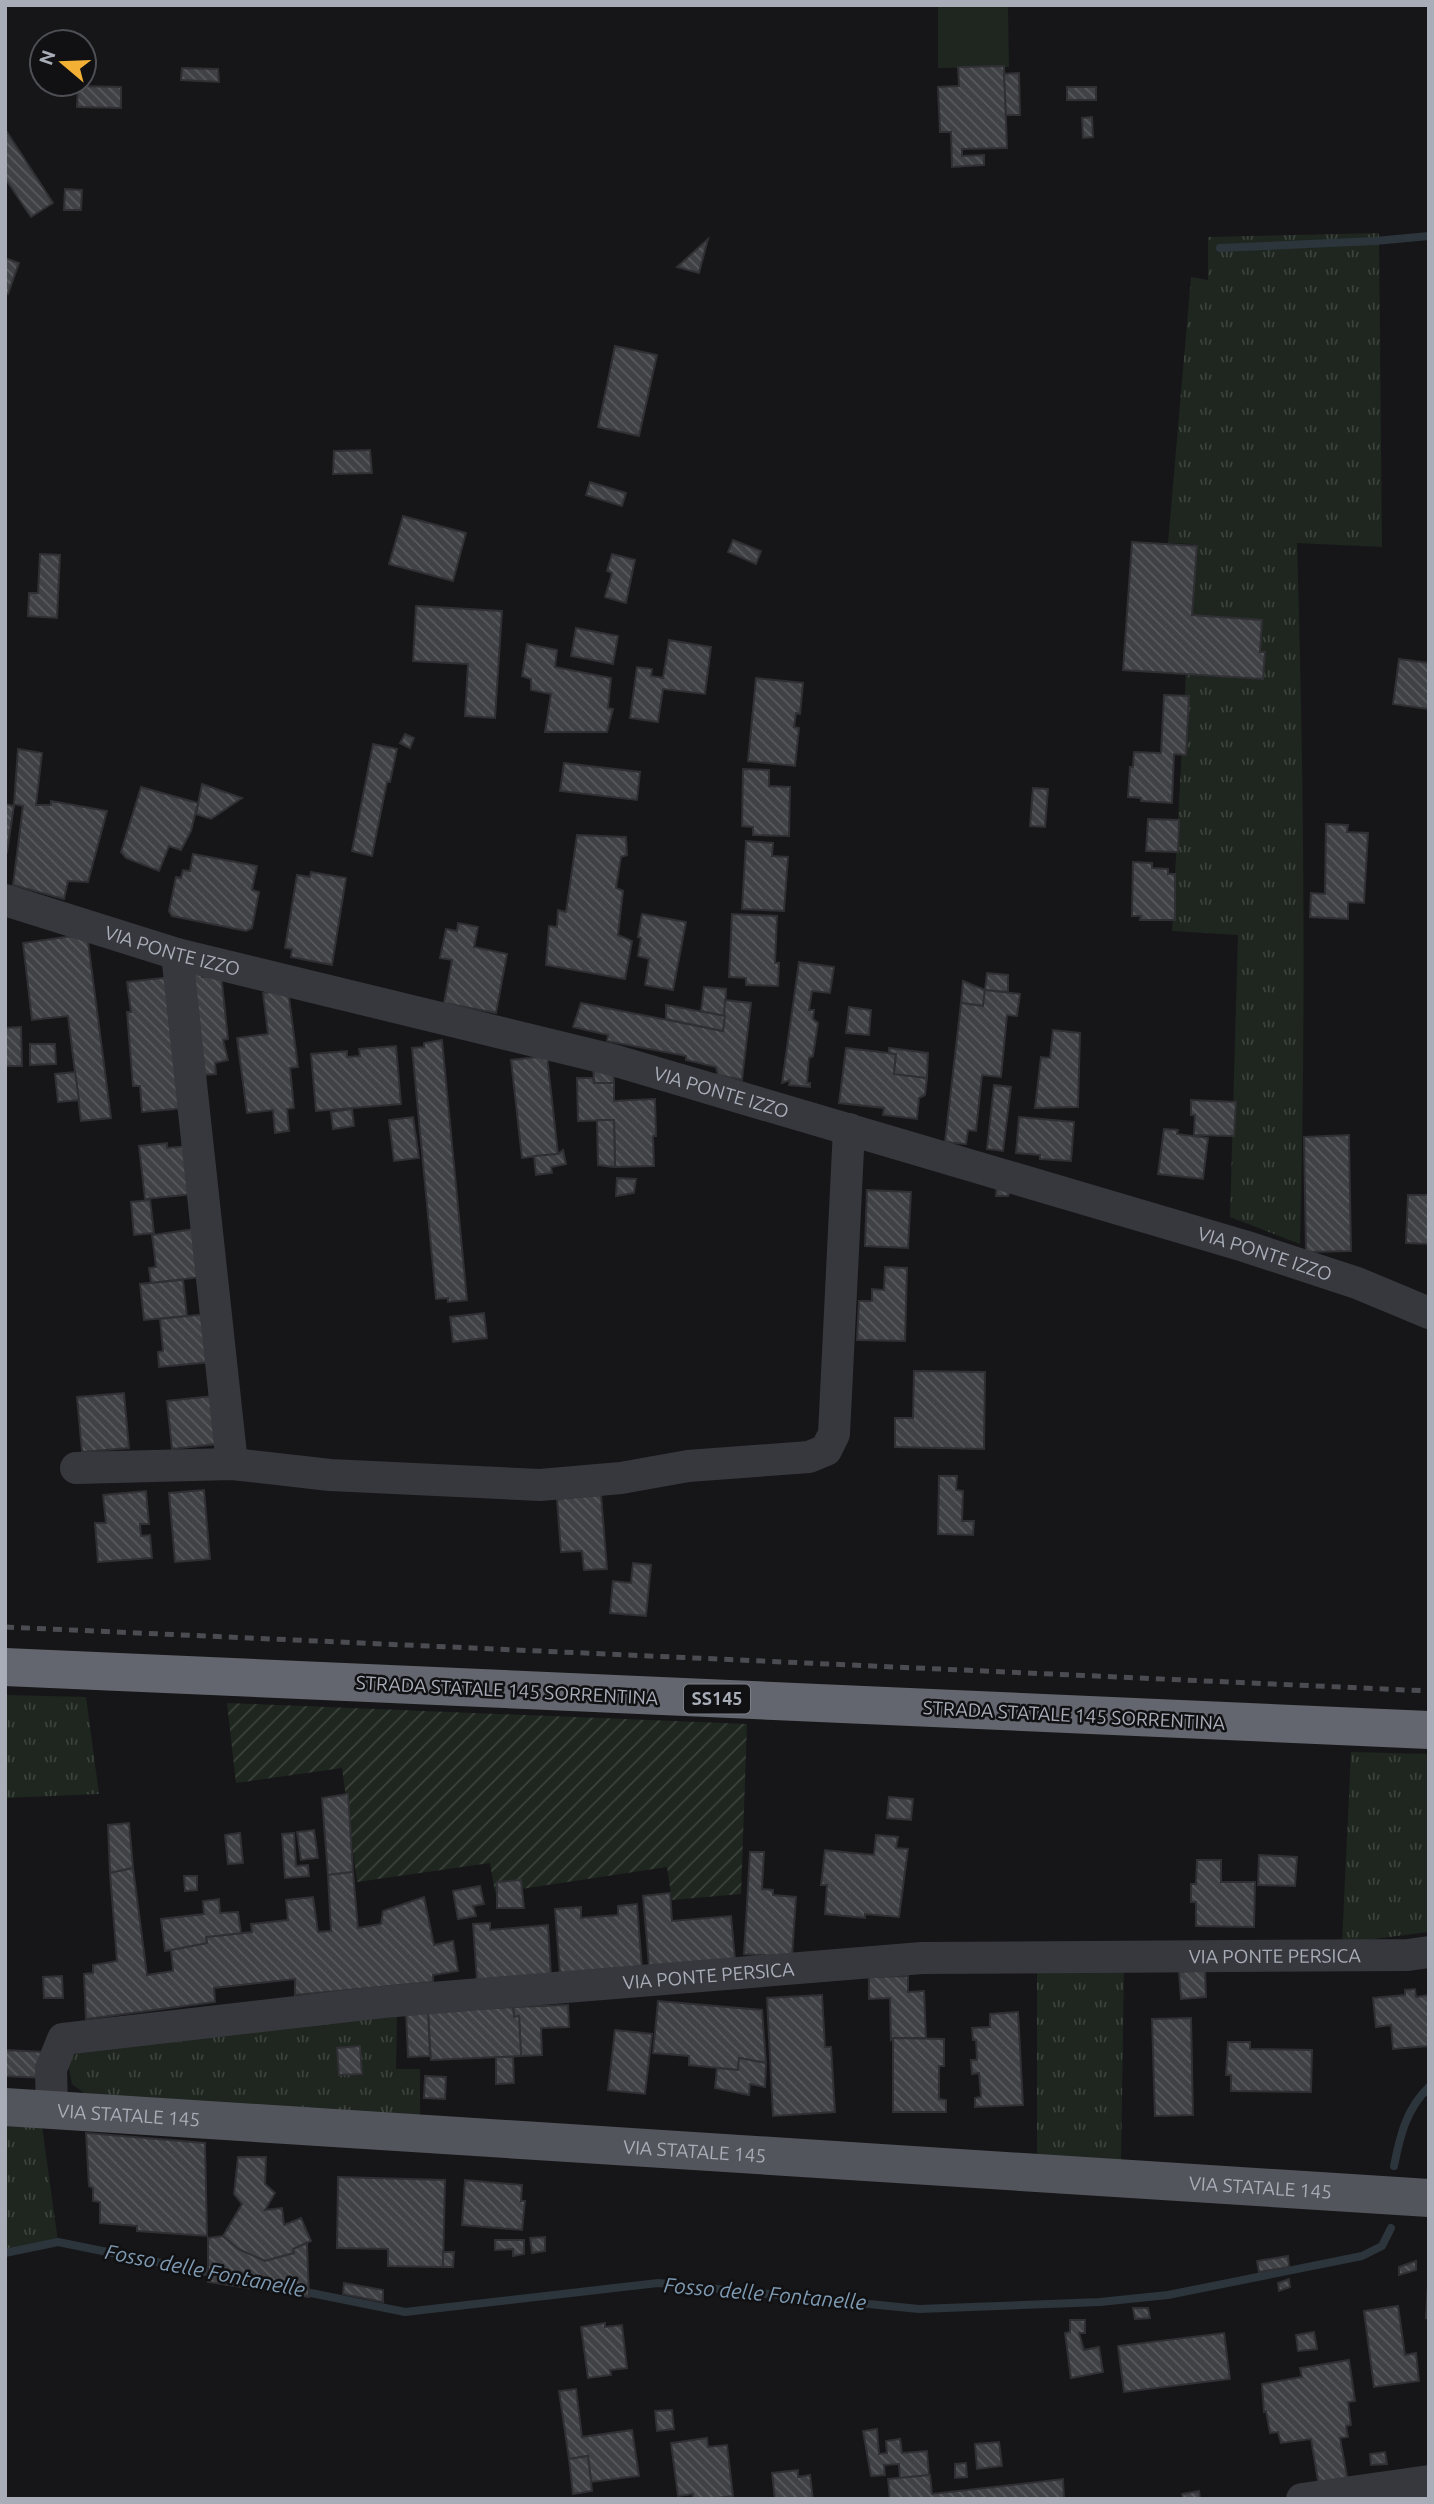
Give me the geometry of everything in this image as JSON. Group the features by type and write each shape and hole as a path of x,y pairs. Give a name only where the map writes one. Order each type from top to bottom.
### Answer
{"highway":[{"name":"STRADA STATALE 145 SORRENTINA","path":"5,1667 1429,1730"}],"main road":[{"name":"VIA STATALE 145","path":"5,2107 1429,2198"}],"street":[{"name":"VIA PONTE IZZO","path":"5,900 177,954 613,1060 1244,1246 1357,1283 1429,1312"},
{"path":"177,954 232,1464"},
{"path":"76,1468 232,1464 330,1475 540,1485 621,1478 688,1466 809,1457 826,1450 834,1434 849,1129"},
{"name":"VIA PONTE PERSICA","path":"52,2109 51,2069 63,2039 383,2002 922,1958 1408,1955 1429,1952"},
{"path":"1302,2499 1429,2481"}],"green space":[{"path":"938,5 1008,5 1009,67 938,68"},
{"path":"1379,233 1382,547 1297,543 1303,894 1300,1244 1230,1217 1238,935 1172,931 1193,544 1168,543 1191,277 1208,280 1208,237"},
{"path":"5,1695 86,1697 99,1794 5,1798"},
{"path":"227,1703 747,1724 741,1894 672,1900 667,1867 495,1893 490,1863 357,1882 342,1768 236,1783"},
{"path":"1351,1752 1429,1754 1429,1932 1342,1943"},
{"path":"1124,1968 1121,2160 1037,2157 1037,1972"},
{"path":"397,2016 396,2069 420,2069 420,2116 88,2096 72,2084 68,2063 79,2049"},
{"path":"5,2123 42,2126 58,2242 5,2253"}],"building":[{"path":"1004,66 1007,148 962,149 962,156 984,155 984,165 952,167 951,132 940,132 938,87 959,86 958,67"},
{"path":"182,68 218,69 219,82 181,80"},
{"path":"1019,73 1020,115 1006,115 1004,74"},
{"path":"98,86 121,87 121,108 77,107 77,98 98,98"},
{"path":"1067,87 1096,87 1096,100 1067,100"},
{"path":"1092,117 1093,137 1083,138 1082,118"},
{"path":"5,129 53,203 31,217 5,178"},
{"path":"65,189 82,190 81,210 64,210"},
{"path":"708,239 699,273 677,267"},
{"path":"5,258 19,263 8,294 5,293"},
{"path":"615,346 657,355 639,436 598,427"},
{"path":"370,450 372,473 333,474 334,451"},
{"path":"590,482 626,493 622,506 586,495"},
{"path":"403,516 466,533 453,581 389,564"},
{"path":"733,540 761,551 756,564 728,552"},
{"path":"1132,542 1197,546 1192,615 1262,620 1260,652 1265,652 1263,679 1123,670"},
{"path":"40,554 60,555 57,618 28,616 29,593 38,593"},
{"path":"612,554 635,560 626,603 605,597 612,573 607,571"},
{"path":"416,606 502,611 495,718 465,716 468,664 413,661"},
{"path":"576,628 618,636 613,664 571,656"},
{"path":"669,640 711,647 705,694 663,689 658,722 630,718 637,667 652,669 651,676 663,678"},
{"path":"527,644 557,650 555,667 611,678 608,708 613,709 607,732 545,732 551,694 531,690 531,679 522,676"},
{"path":"1399,659 1429,663 1429,709 1393,704"},
{"path":"756,678 803,683 800,714 796,713 794,727 799,728 795,766 748,761"},
{"path":"1164,695 1189,696 1186,755 1174,754 1172,803 1141,801 1141,798 1128,797 1130,767 1133,767 1134,752 1161,753"},
{"path":"405,734 414,738 410,748 400,743"},
{"path":"373,744 397,749 390,782 387,782 372,856 352,851"},
{"path":"18,749 42,753 36,805 51,805 51,801 107,811 88,882 68,881 64,899 13,885 23,806 14,804"},
{"path":"564,763 640,772 637,800 560,791"},
{"path":"743,769 769,770 769,786 790,787 789,836 753,835 753,827 742,826"},
{"path":"202,784 242,798 211,819 196,814"},
{"path":"141,787 198,803 191,831 181,850 169,846 159,871 126,858 121,852"},
{"path":"1033,788 1048,789 1045,827 1030,826"},
{"path":"5,804 14,806 7,852 5,851"},
{"path":"1148,819 1179,820 1178,852 1146,851"},
{"path":"1326,824 1348,825 1347,832 1368,833 1364,903 1348,902 1348,919 1310,917 1311,893 1325,894"},
{"path":"577,835 626,837 627,855 621,857 616,888 623,891 618,935 632,941 625,979 546,965 549,926 557,927 558,910 566,912"},
{"path":"746,841 773,843 772,856 788,857 784,911 742,909"},
{"path":"193,854 257,866 252,890 259,892 252,928 246,931 172,916 169,911 176,877 181,878 183,870 190,871"},
{"path":"1133,862 1152,863 1152,868 1168,869 1168,874 1175,874 1175,920 1140,920 1141,916 1132,916"},
{"path":"311,872 346,878 332,965 291,957 292,949 285,948 297,875 310,877"},
{"path":"642,914 686,922 673,990 645,985 649,959 638,956"},
{"path":"732,914 777,916 775,963 779,963 778,986 746,985 746,978 729,977"},
{"path":"458,923 478,927 474,947 507,954 496,1013 444,1003 452,960 440,958 446,929 457,931"},
{"path":"87,934 111,1118 81,1121 68,1016 32,1020 23,943"},
{"path":"201,961 202,977 221,974 228,1039 223,1040 228,1060 215,1063 216,1074 202,1075 189,963"},
{"path":"799,962 834,967 830,993 812,991 809,1010 814,1010 813,1019 818,1023 813,1056 809,1058 807,1083 810,1083 810,1087 789,1085 790,1080 782,1083"},
{"path":"987,973 1008,975 1008,992 985,990"},
{"path":"171,977 187,1108 142,1112 140,1086 133,1086 127,1012 131,1012 127,982"},
{"path":"963,981 985,990 983,1006 961,1003"},
{"path":"704,987 726,989 725,1016 701,1011"},
{"path":"288,990 298,1067 290,1068 294,1108 287,1109 289,1131 275,1133 273,1110 247,1113 237,1038 268,1034 263,993"},
{"path":"985,990 1020,994 1017,1016 1007,1015 1001,1077 982,1075 976,1131 968,1130 966,1144 945,1142 961,1003 983,1006"},
{"path":"725,1000 751,1003 742,1080 718,1075 716,1067 686,1060 686,1056 607,1041 608,1035 573,1027 581,1003 723,1031"},
{"path":"666,1005 725,1016 723,1031 666,1019"},
{"path":"849,1007 871,1010 869,1035 846,1033"},
{"path":"21,1027 22,1066 5,1066 5,1028"},
{"path":"1053,1030 1080,1033 1078,1107 1035,1108 1041,1057 1050,1058"},
{"path":"442,1040 467,1300 448,1302 448,1298 436,1299 412,1048 424,1047 424,1043"},
{"path":"30,1044 55,1044 56,1064 30,1065"},
{"path":"396,1046 401,1104 316,1111 311,1054 347,1051 347,1057 360,1056 359,1049"},
{"path":"846,1048 896,1054 894,1074 927,1078 925,1095 919,1098 917,1119 883,1115 884,1108 839,1103"},
{"path":"889,1048 928,1053 927,1078 894,1074 896,1054 889,1053"},
{"path":"547,1056 558,1154 522,1158 511,1060"},
{"path":"593,1063 613,1068 614,1083 594,1083"},
{"path":"75,1072 79,1100 58,1102 55,1074"},
{"path":"577,1078 593,1078 594,1083 614,1083 614,1101 655,1099 654,1166 615,1167 614,1120 578,1121"},
{"path":"994,1085 1011,1087 1003,1151 987,1149"},
{"path":"1191,1100 1236,1102 1234,1136 1194,1135 1195,1115 1191,1115"},
{"path":"352,1109 354,1126 333,1129 331,1112"},
{"path":"413,1117 419,1158 394,1161 389,1120"},
{"path":"1019,1117 1074,1122 1071,1161 1040,1159 1040,1155 1016,1153"},
{"path":"597,1120 614,1120 615,1167 598,1165"},
{"path":"1164,1129 1178,1130 1177,1134 1208,1138 1203,1179 1158,1174"},
{"path":"1349,1135 1351,1251 1306,1252 1304,1137"},
{"path":"167,1143 167,1148 189,1146 194,1194 145,1199 139,1146"},
{"path":"563,1150 566,1164 551,1167 552,1173 536,1175 534,1156 558,1154"},
{"path":"617,1178 636,1179 634,1193 616,1196"},
{"path":"997,1185 1011,1187 1008,1196 996,1196"},
{"path":"867,1190 911,1192 908,1248 865,1246"},
{"path":"1408,1195 1429,1195 1429,1244 1406,1243"},
{"path":"150,1200 154,1233 134,1235 131,1202"},
{"path":"195,1229 202,1277 151,1283 149,1268 156,1267 152,1235"},
{"path":"885,1267 907,1268 905,1341 857,1340 859,1301 872,1301 872,1289 884,1290"},
{"path":"183,1280 187,1316 144,1320 140,1284"},
{"path":"484,1313 487,1338 453,1342 450,1317"},
{"path":"207,1314 212,1362 159,1367 158,1352 163,1351 160,1319"},
{"path":"914,1371 985,1372 984,1449 895,1447 895,1418 913,1418"},
{"path":"124,1393 129,1448 82,1452 77,1397"},
{"path":"213,1396 218,1444 172,1449 167,1401"},
{"path":"939,1476 957,1476 956,1490 963,1491 962,1521 974,1521 973,1535 938,1534"},
{"path":"204,1490 210,1559 175,1562 169,1493"},
{"path":"146,1491 149,1524 140,1524 141,1536 150,1535 152,1558 98,1562 95,1523 106,1523 103,1495"},
{"path":"601,1495 607,1569 584,1570 582,1551 561,1552 557,1499"},
{"path":"633,1563 651,1565 646,1616 610,1613 613,1581 631,1583"},
{"path":"348,1794 353,1872 328,1875 322,1798"},
{"path":"889,1797 913,1799 911,1820 887,1818"},
{"path":"129,1823 133,1868 110,1873 108,1825"},
{"path":"314,1830 318,1858 301,1860 297,1832"},
{"path":"240,1833 243,1863 228,1864 225,1835"},
{"path":"294,1833 296,1866 308,1865 309,1876 285,1878 282,1834"},
{"path":"876,1835 898,1837 896,1848 908,1849 899,1917 865,1914 865,1918 825,1914 827,1885 821,1885 825,1850 874,1855"},
{"path":"750,1852 764,1852 762,1889 773,1890 773,1895 796,1897 792,1957 744,1954"},
{"path":"1259,1855 1297,1857 1295,1886 1258,1885"},
{"path":"1197,1860 1221,1860 1221,1882 1255,1882 1254,1927 1196,1926 1196,1902 1191,1902 1191,1884 1196,1884"},
{"path":"133,1868 147,1975 173,1971 171,1950 207,1943 206,1937 252,1932 251,1924 288,1920 286,1900 313,1897 318,1932 331,1931 328,1875 353,1872 358,1928 381,1924 383,1911 424,1897 434,1945 453,1941 458,1971 433,1975 433,1982 295,1995 295,1979 214,1988 215,2002 86,2019 84,1974 93,1973 93,1965 117,1961 110,1873"},
{"path":"184,1876 197,1876 197,1890 185,1891"},
{"path":"521,1880 524,1908 497,1908 497,1882"},
{"path":"480,1886 484,1904 473,1906 476,1916 458,1919 453,1891"},
{"path":"670,1893 672,1921 731,1916 735,1959 649,1966 643,1896"},
{"path":"219,1899 220,1913 238,1912 241,1933 206,1937 207,1943 165,1951 161,1919 204,1914 203,1901"},
{"path":"637,1904 642,1968 560,1974 555,1909 581,1907 581,1918 618,1915 618,1906"},
{"path":"490,1923 490,1930 548,1925 551,1976 477,1981 473,1924"},
{"path":"1205,1970 1206,1997 1181,1999 1179,1972"},
{"path":"62,1976 63,1998 44,1998 43,1977"},
{"path":"908,1976 908,1992 924,1991 926,2038 891,2040 890,1998 869,1999 869,1977"},
{"path":"1415,1989 1416,1997 1429,1995 1429,2046 1393,2049 1391,2025 1376,2027 1373,1998 1405,1995 1405,1990"},
{"path":"822,1995 825,2047 831,2047 835,2112 773,2116 767,1998"},
{"path":"658,2001 762,2010 766,2063 739,2058 738,2070 689,2065 689,2056 653,2053"},
{"path":"568,2005 569,2027 541,2028 542,2055 521,2056 519,2016 514,2017 513,2007"},
{"path":"513,2007 514,2017 519,2016 521,2056 431,2060 428,2011"},
{"path":"428,2011 430,2056 408,2057 406,2012"},
{"path":"1018,2012 1023,2105 975,2107 975,2098 981,2097 979,2073 972,2074 971,2060 977,2060 972,2028 990,2027 990,2014"},
{"path":"1191,2018 1193,2115 1155,2116 1152,2019"},
{"path":"615,2030 652,2034 645,2094 608,2090"},
{"path":"893,2038 944,2039 944,2066 939,2066 939,2099 946,2100 946,2112 893,2112"},
{"path":"1228,2042 1250,2042 1250,2049 1312,2050 1311,2092 1231,2091 1231,2075 1226,2075"},
{"path":"360,2046 362,2074 339,2075 337,2048"},
{"path":"5,2050 44,2052 43,2078 5,2076"},
{"path":"496,2057 513,2057 514,2083 496,2084"},
{"path":"739,2058 766,2063 765,2087 750,2084 749,2095 715,2088 717,2068 738,2070"},
{"path":"425,2076 446,2077 445,2099 424,2098"},
{"path":"86,2133 205,2143 207,2236 137,2231 137,2226 100,2223 100,2202 93,2201 93,2188 89,2186"},
{"path":"238,2157 266,2157 265,2184 275,2193 265,2210 282,2208 284,2225 301,2218 311,2241 293,2249 294,2253 265,2261 238,2249 223,2236 242,2204 234,2194"},
{"path":"338,2177 445,2180 443,2267 388,2266 388,2249 337,2248"},
{"path":"465,2180 522,2185 521,2201 525,2201 522,2230 462,2225"},
{"path":"223,2236 238,2249 265,2261 294,2253 293,2249 307,2243 309,2297 208,2282 208,2238"},
{"path":"545,2237 545,2251 532,2253 530,2238"},
{"path":"495,2240 524,2240 524,2254 513,2256 513,2249 495,2250"},
{"path":"443,2252 454,2252 453,2267 443,2267"},
{"path":"1288,2256 1289,2267 1259,2272 1257,2261"},
{"path":"1416,2261 1416,2270 1399,2275 1399,2267"},
{"path":"1429,2268 1429,2318 1426,2318"},
{"path":"1289,2279 1290,2287 1279,2291 1278,2283"},
{"path":"344,2283 383,2290 383,2302 343,2294"},
{"path":"1398,2306 1405,2355 1416,2353 1419,2381 1374,2387 1364,2311"},
{"path":"1133,2308 1148,2308 1150,2318 1135,2319"},
{"path":"1070,2320 1085,2320 1085,2333 1079,2333 1084,2350 1099,2347 1103,2372 1071,2378 1065,2333 1070,2332"},
{"path":"605,2323 605,2327 622,2325 627,2368 610,2370 611,2375 588,2378 581,2327"},
{"path":"1314,2332 1317,2349 1298,2351 1296,2335"},
{"path":"1224,2333 1230,2379 1124,2392 1118,2346"},
{"path":"1349,2360 1355,2401 1348,2402 1351,2425 1346,2426 1348,2437 1340,2438 1348,2482 1319,2487 1311,2439 1281,2443 1278,2432 1270,2433 1266,2411 1264,2412 1262,2384 1302,2377 1300,2368"},
{"path":"576,2389 582,2437 632,2430 639,2476 591,2482 588,2456 569,2459 559,2391"},
{"path":"672,2410 674,2429 657,2431 655,2411"},
{"path":"877,2429 879,2454 887,2453 886,2441 900,2439 902,2453 927,2451 929,2475 900,2478 899,2464 884,2465 885,2475 871,2476 863,2431"},
{"path":"707,2438 708,2447 727,2445 733,2496 693,2499 693,2494 678,2496 671,2443"},
{"path":"999,2442 1002,2466 977,2469 975,2444"},
{"path":"1385,2452 1387,2464 1371,2465 1370,2454"},
{"path":"588,2456 592,2491 573,2494 569,2459"},
{"path":"966,2463 967,2477 955,2478 955,2464"},
{"path":"798,2470 798,2477 810,2475 813,2499 775,2499 772,2473"},
{"path":"930,2475 932,2494 1063,2479 1064,2499 890,2499 888,2479"},
{"path":"1199,2491 1200,2499 1183,2499 1182,2494"}],"waterway":[{"name":"Fosso delle Fontanelle","path":"1220,248 1429,236"},
{"name":"Fosso delle Fontanelle","path":"1394,2166 1409,2114 1429,2087"},
{"name":"Fosso delle Fontanelle","path":"301,2291 405,2312 658,2283 919,2309 1100,2302 1168,2295 1362,2256 1382,2246 1391,2228"},
{"name":"Fosso delle Fontanelle","path":"5,2253 58,2242 216,2274"}],"railway":[{"path":"5,1627 1429,1691"}]}
